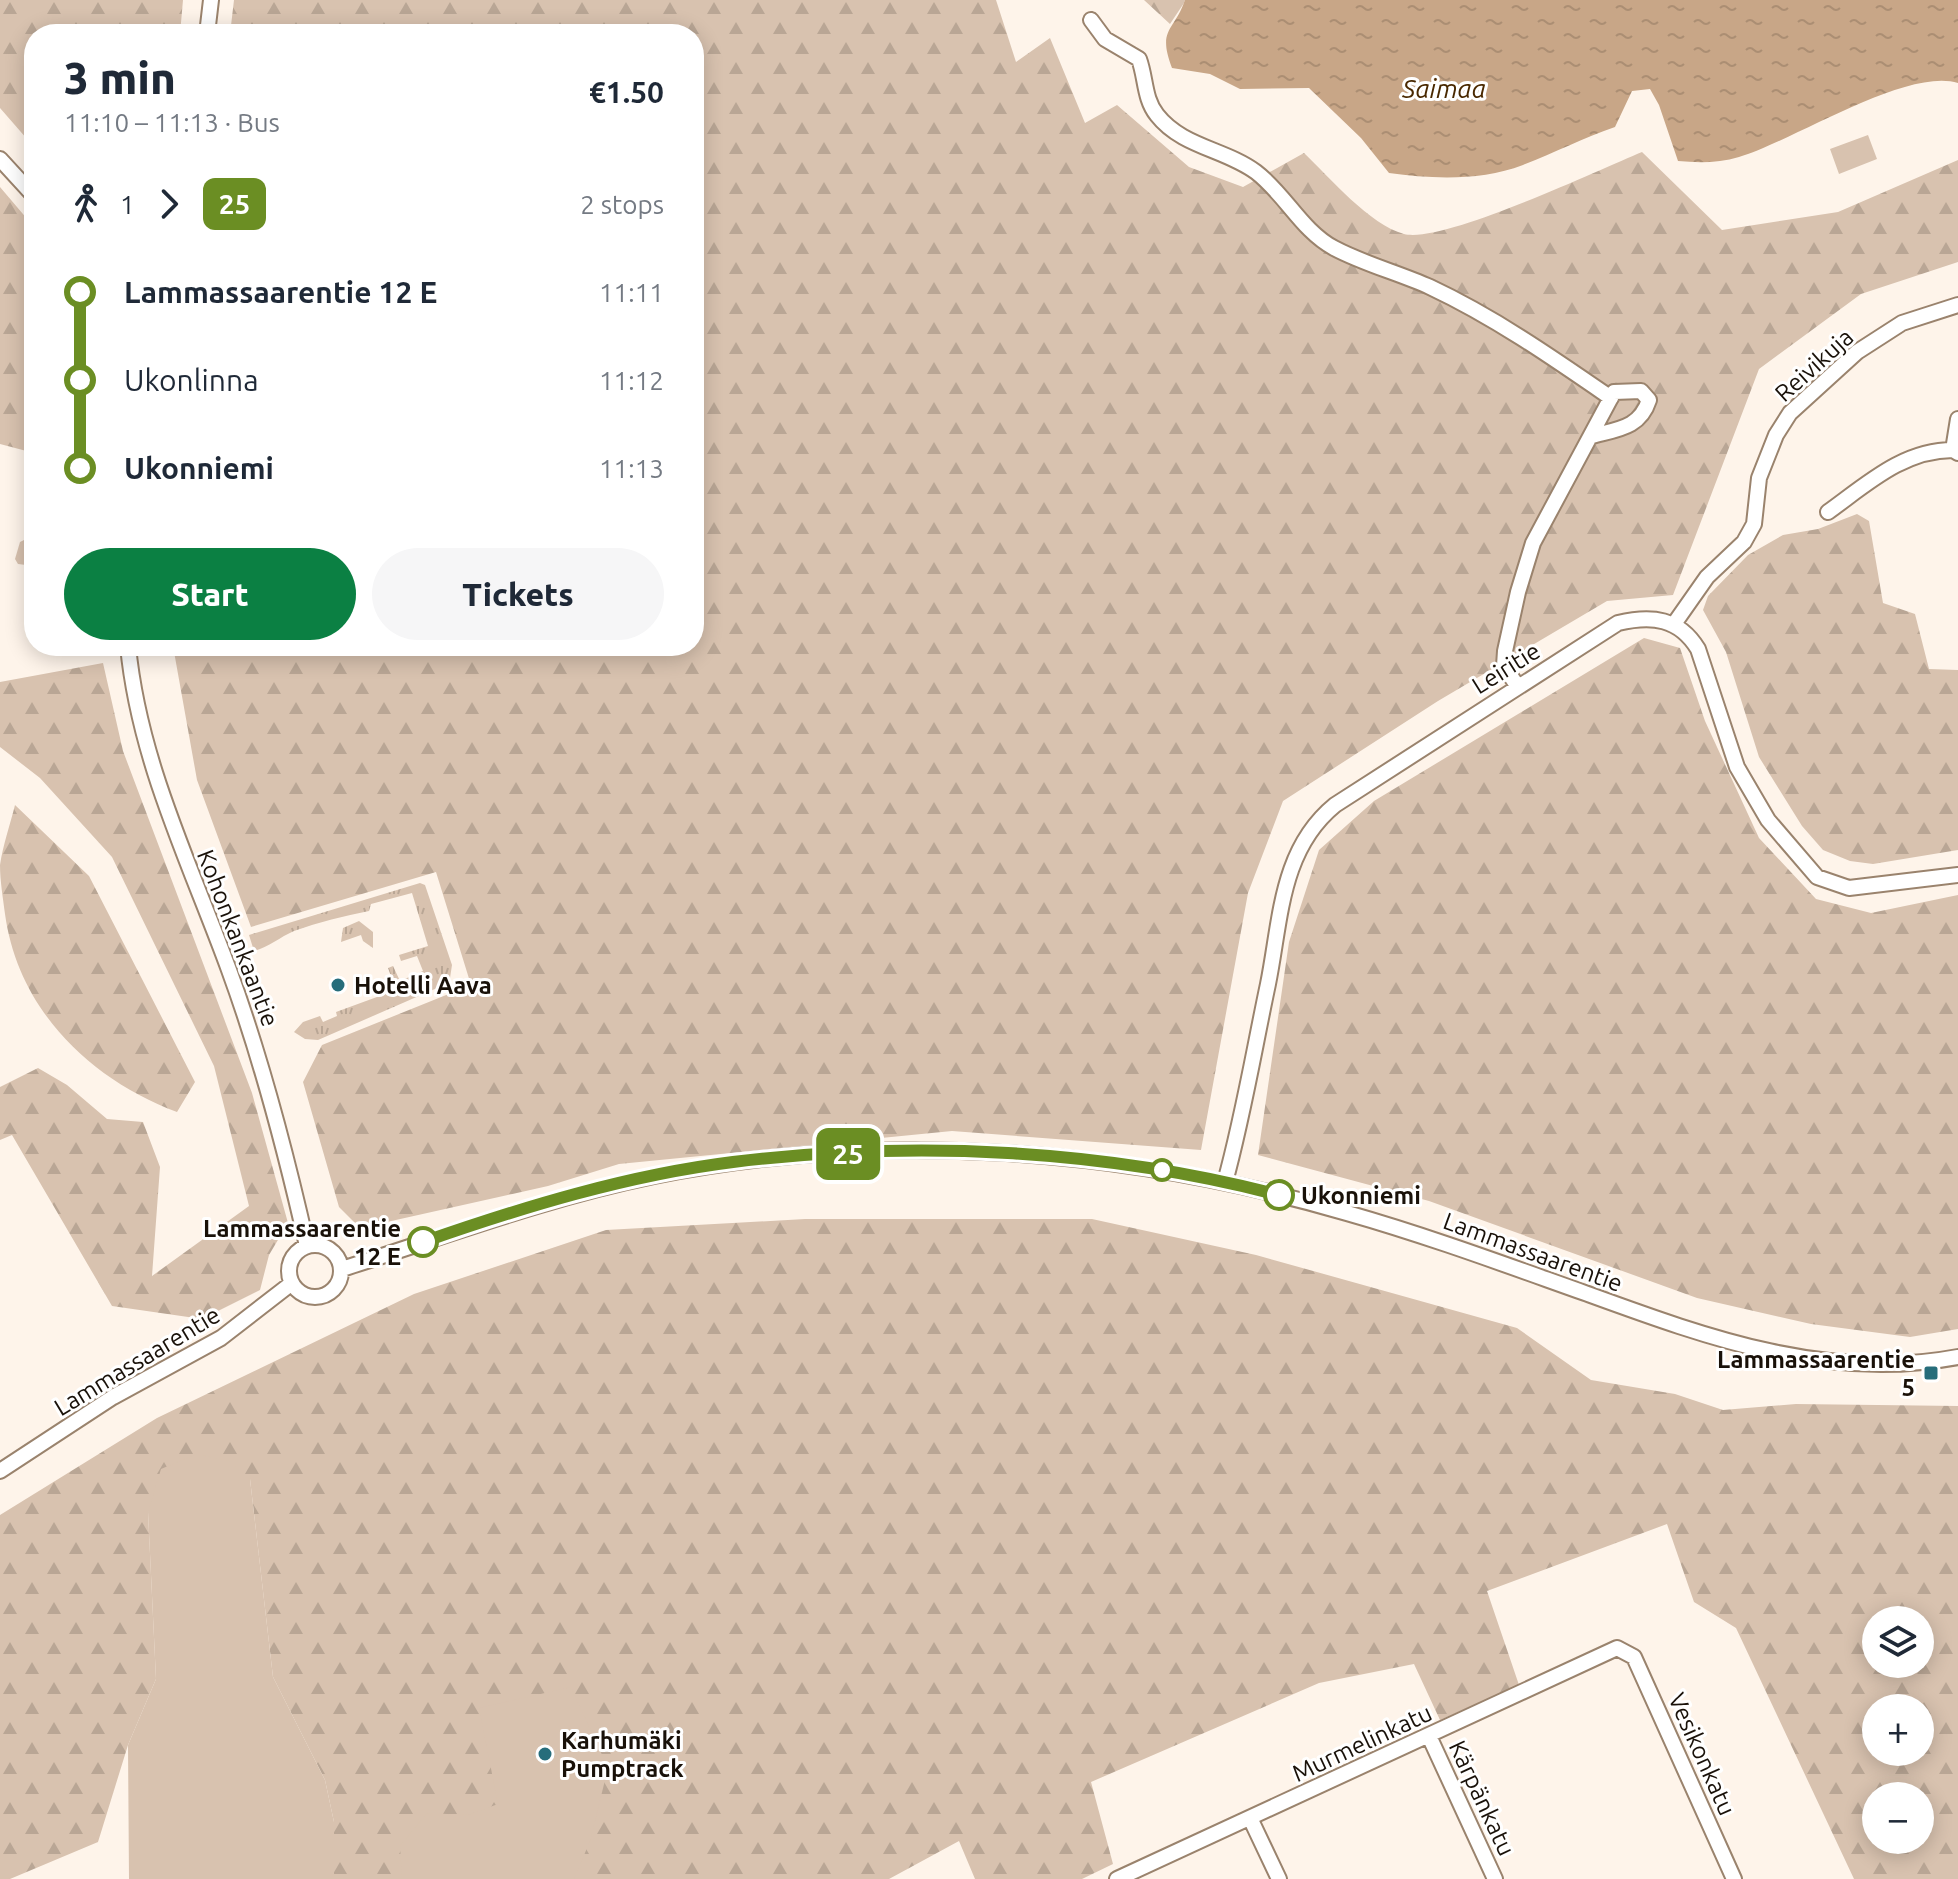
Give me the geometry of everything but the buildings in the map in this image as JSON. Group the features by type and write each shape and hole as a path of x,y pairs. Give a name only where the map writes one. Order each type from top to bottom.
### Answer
{"street":[{"path":"208,24 211,0"},
{"path":"1091,20 1105,39 1139,59 1147,99 1164,124 1190,141 1255,172 1287,200 1312,233 1333,248 1456,302 1530,343 1613,395 1641,391 1649,400 1644,415 1629,426 1592,436"},
{"path":"0,159 24,185"},
{"name":"Reivikuja","path":"1674,624 1707,577 1744,542 1754,524 1759,478 1776,435 1790,413 1845,362 1902,323 1958,305"},
{"path":"1518,687 1504,666 1518,592 1533,543 1613,395"},
{"path":"1828,512 1907,458 1928,450 1956,452 1958,419"},
{"name":"Leiritie","path":"1225,1182 1268,980 1283,892 1307,834 1335,805 1618,623 1649,618 1674,624"},
{"path":"1674,624 1689,634 1698,649 1737,767 1748,788 1768,820 1817,877 1849,888 1958,875"},
{"name":"Kohonkankaantie","path":"130,656 145,740 166,812 250,1028 307,1246"},
{"name":"Lammassaarentie","path":"342,1269 523,1208 651,1177 733,1162 919,1149 1040,1155 1138,1166 1225,1182 1432,1239 1690,1332 1758,1351 1857,1364 1906,1364 1958,1357"},
{"path":"317,1244 334,1252 342,1269 336,1289 317,1298 307,1297 292,1283 291,1261 307,1246 317,1244"},
{"name":"Lammassaarentie","path":"0,1471 113,1397 221,1338 292,1283"},
{"name":"Murmelinkatu","path":"1117,1879 1251,1820 1607,1650 1626,1650"},
{"name":"Vesikonkatu","path":"1626,1650 1634,1657 1734,1879"},
{"name":"Kärpänkatu","path":"1429,1736 1495,1879"},
{"path":"1251,1820 1279,1879"}],"green space":[{"path":"0,0 183,0 181,24 24,24 24,136 0,108"},
{"path":"234,0 996,0 1016,62 1050,38 1085,123 1117,105 1189,167 1243,187 1304,153 1364,211 1404,234 1424,234 1485,217 1642,152 1722,230 1838,212 1958,160 1958,262 1861,294 1759,369 1673,595 1607,601 1438,701 1283,801 1248,893 1201,1150 952,1131 619,1164 548,1186 360,1228 339,1207 303,1082 322,1045 471,985 436,872 251,927 197,780 175,656 704,656 704,24 231,24"},
{"path":"1144,0 1185,0 1170,24"},
{"path":"1868,135 1877,159 1839,174 1830,149"},
{"path":"0,187 24,215 24,450 0,444"},
{"path":"1857,514 1869,521 1883,603 1915,614 1929,669 1958,670 1958,850 1873,864 1850,861 1823,850 1802,826 1759,757 1726,652 1703,610 1708,596 1748,555 1783,535 1818,529"},
{"path":"24,540 24,565 18,564 15,559 20,542"},
{"path":"1644,638 1680,648 1705,721 1759,838 1816,899 1871,913 1958,895 1958,1329 1910,1337 1811,1324 1697,1298 1429,1201 1258,1155 1289,942 1319,850 1374,801"},
{"path":"103,663 123,751 252,1093 288,1223 269,1255 260,1290 202,1319 112,1306 12,1135 0,1140 0,1087 38,1068 67,1085 107,1119 143,1122 160,1167 152,1276 249,1206 214,1066 112,857 40,778 0,747 0,682"},
{"path":"15,805 89,876 195,1082 177,1112 145,1098 87,1060 42,1010 25,980 5,914 0,871"},
{"path":"420,883 425,885 452,965 450,978 444,985 318,1040 305,1039 294,1032 303,1022 320,1016 323,1022 337,1016 336,1012 396,990 388,968 393,966 400,981 423,971 417,956 401,961 399,955 428,946 412,893 371,904 369,911 294,931 254,951 249,935"},
{"path":"359,921 373,932 373,948 363,941 361,935 341,942 343,928"},
{"path":"805,1219 1092,1219 1256,1255 1517,1328 1591,1380 1675,1394 1723,1410 1796,1404 1958,1406 1958,1879 1854,1879 1736,1628 1694,1602 1667,1524 1487,1591 1519,1685 1440,1720 1414,1664 1319,1683 1091,1782 1113,1864 1082,1879 975,1879 959,1841 889,1879 334,1879 334,1822 325,1780 273,1677 250,1479 148,1512 156,1679 128,1745 98,1842 10,1879 0,1879 0,1515 157,1418 414,1294 606,1230"},
{"path":"196,1454 229,1461 250,1479 273,1677 325,1780 334,1822 334,1879 129,1879 128,1745 156,1679 148,1512 161,1469"},
{"path":"571,1687 608,1768 590,1841 574,1879 402,1879 400,1846 427,1813 468,1815 498,1804 479,1708"}],"water":[{"name":"Saimaa","path":"1185,0 1958,0 1958,83 1936,81 1910,86 1850,108 1762,149 1739,157 1701,162 1678,161 1659,105 1650,89 1632,91 1615,127 1523,165 1474,176 1406,175 1389,173 1361,138 1309,88 1240,89 1210,74 1172,68 1167,37"}],"bus line":[{"name":"25","path":"423,1242 523,1208 651,1177 733,1162 919,1149 1026,1154 1138,1166 1279,1195"}],"place":[{"name":"Hotelli Aava","path":"338,985"},
{"name":"Ukonniemi","path":"1279,1195"},
{"name":"Lammassaarentie 12 E","path":"423,1242"},
{"name":"Lammassaarentie 5","path":"1931,1373"},
{"name":"Karhumäki Pumptrack","path":"545,1754"}]}
